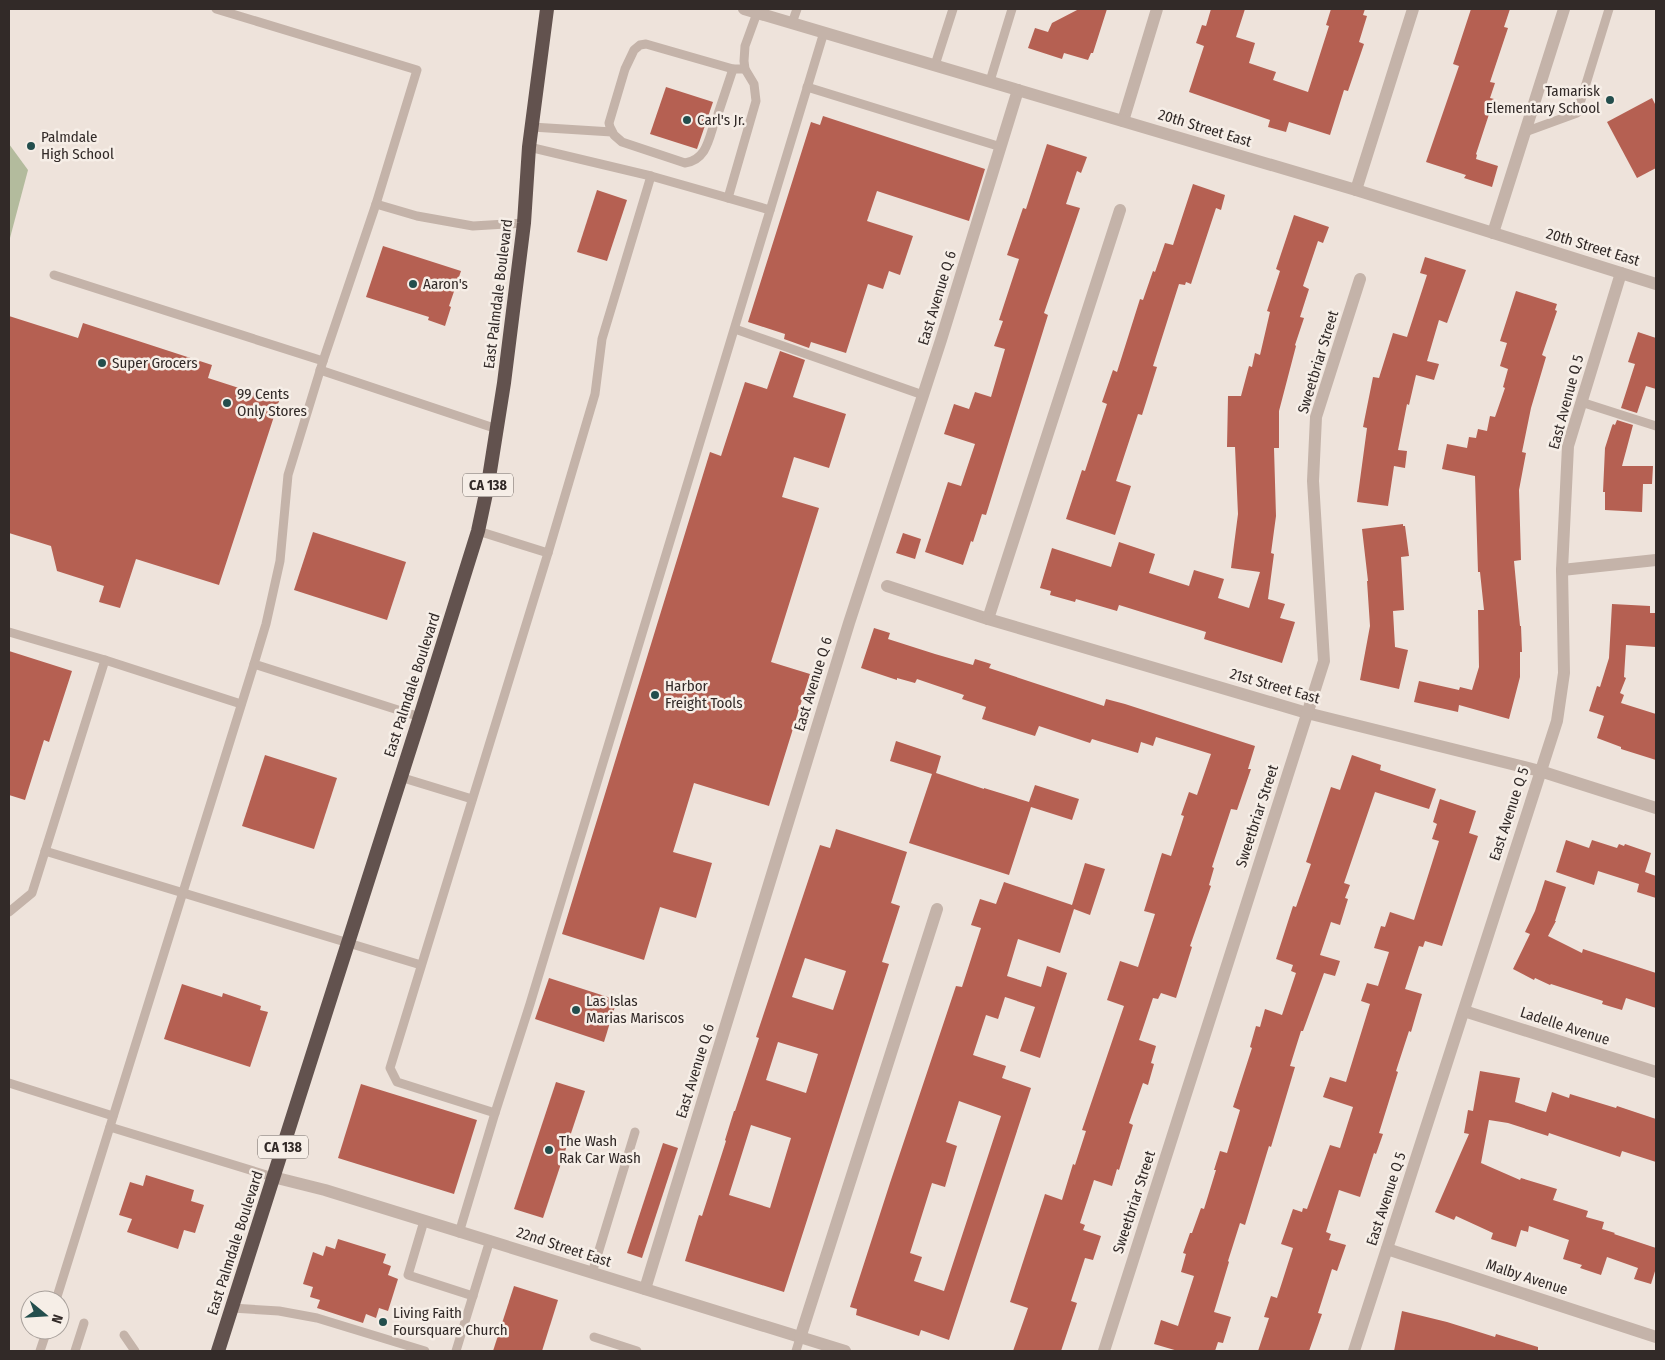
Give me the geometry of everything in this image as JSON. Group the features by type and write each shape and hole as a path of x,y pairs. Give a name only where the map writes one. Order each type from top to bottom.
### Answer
{"highway":[{"name":"East Palmdale Boulevard","path":"218,1351 478,531 497,429 524,223 529,147 547,9"}],"street":[{"name":"20th Street East","path":"744,9 1356,190 1656,284"},
{"path":"1123,121 1157,9"},
{"path":"1356,190 1413,9"},
{"path":"1493,233 1564,9"},
{"name":"East Avenue Q 6","path":"645,1289 848,623 923,395 1018,90"},
{"path":"988,619 1120,210"},
{"name":"East Avenue Q 5","path":"1354,1351 1557,721 1564,673 1562,570 1568,446 1621,273"},
{"name":"Sweetbriar Street","path":"1104,1351 1324,661 1313,481 1316,416 1360,279"},
{"path":"1562,570 1656,560"},
{"name":"21st Street East","path":"887,586 988,619 1307,713 1540,771 1656,808"},
{"path":"800,1338 937,910"},
{"name":"Ladelle Avenue","path":"1464,1011 1656,1072"},
{"name":"22nd Street East","path":"273,1176 325,1190 459,1233 490,1240 845,1351"},
{"name":"Malby Avenue","path":"1387,1249 1656,1337"}],"lane":[{"path":"59,1290 266,624 280,561 288,475 321,366 376,204 418,70 216,9"},
{"path":"792,23 797,9"},
{"path":"935,65 953,9"},
{"path":"990,82 1012,9"},
{"path":"1525,132 1577,113 1609,9"},
{"path":"728,198 756,101 754,84 745,69 744,61 746,46 757,13"},
{"path":"459,1233 525,1022 824,32"},
{"path":"713,127 707,148 699,158 692,162 685,163 622,142 612,132 609,123 625,69 634,50 640,45 646,44 733,69 745,69"},
{"path":"718,114 733,69"},
{"path":"807,87 1001,147"},
{"path":"532,127 612,132"},
{"path":"529,147 651,176 770,210"},
{"path":"495,1113 397,1082 390,1068 581,447 595,394 602,339 651,176"},
{"path":"376,204 417,216 473,226 524,223"},
{"path":"54,275 321,366 497,429"},
{"path":"735,329 923,395"},
{"path":"1581,402 1656,426"},
{"path":"478,531 548,553"},
{"path":"9,632 105,660 241,704"},
{"path":"9,912 32,893 105,660"},
{"path":"254,664 420,717"},
{"path":"400,777 472,799"},
{"path":"45,851 421,965"},
{"path":"9,1083 114,1116"},
{"path":"110,1128 273,1176"},
{"path":"592,1273 635,1132"},
{"path":"424,1221 408,1275 473,1296"},
{"path":"456,1351 490,1240"},
{"path":"232,1308 279,1311 317,1318 425,1351"},
{"path":"76,1351 84,1323"},
{"path":"124,1335 135,1351"},
{"path":"594,1337 637,1351"},
{"path":"796,1351 800,1338"}],"green space":[{"path":"9,144 28,170 10,238 9,238"}],"building":[{"path":"1079,9 1107,9 1093,53 1091,53 1088,60 1064,53 1062,59 1028,48 1035,28 1048,32 1052,23"},
{"path":"1211,9 1245,9 1236,37 1255,43 1249,63 1276,72 1273,80 1308,92 1329,26 1326,25 1331,9 1365,9 1363,15 1367,16 1359,42 1364,44 1348,91 1344,90 1330,135 1289,122 1286,132 1268,127 1270,120 1189,92 1204,46 1196,43 1202,25 1206,26"},
{"path":"1471,9 1510,9 1504,27 1508,28 1490,82 1495,83 1490,98 1494,99 1476,154 1476,159 1498,166 1492,187 1464,178 1466,175 1426,162 1459,66 1453,64"},
{"name":"Carl's Jr.","path":"666,87 713,102 697,149 650,134"},
{"path":"1652,98 1656,106 1656,168 1637,178 1607,122"},
{"path":"823,116 985,169 969,221 877,191 867,221 913,236 900,275 889,271 883,289 868,284 846,353 811,342 809,348 784,339 785,334 748,322 811,122 820,125"},
{"path":"1047,144 1087,157 1081,173 1077,171 1066,204 1080,208 1044,313 1048,315 986,515 982,514 963,565 925,552 948,482 961,486 975,444 944,434 954,404 969,409 975,392 991,397 1005,349 994,346 1003,321 999,320 1019,259 1007,255 1023,208 1026,209"},
{"path":"1193,184 1225,195 1221,210 1216,208 1191,284 1186,282 1185,285 1179,284 1153,366 1157,367 1142,415 1138,414 1116,481 1131,486 1115,535 1066,519 1082,470 1085,471 1107,404 1102,402 1113,370 1117,372 1140,299 1143,300 1165,243 1173,245"},
{"path":"597,190 627,200 607,261 577,252"},
{"path":"1294,215 1329,227 1323,243 1318,241 1303,286 1309,289 1300,317 1304,318 1295,345 1279,411 1279,448 1274,448 1276,516 1271,553 1274,554 1268,599 1285,604 1280,618 1295,622 1282,663 1204,639 1206,632 1119,605 1117,611 1076,599 1075,602 1050,595 1051,591 1040,588 1052,548 1111,567 1119,542 1155,554 1149,573 1189,586 1194,570 1224,579 1218,598 1249,608 1260,572 1231,568 1238,514 1235,447 1227,447 1228,396 1241,396 1249,366 1252,367 1255,353 1260,355 1270,312 1267,311 1280,271 1276,269"},
{"name":"Aaron's","path":"383,246 461,271 449,306 451,307 445,326 428,320 429,317 366,297"},
{"path":"1425,257 1466,270 1447,323 1439,320 1427,361 1439,364 1434,380 1416,375 1409,405 1407,404 1398,450 1407,451 1405,468 1394,466 1388,506 1357,502 1367,428 1363,427 1373,377 1379,378 1393,333 1407,337 1427,275 1420,273"},
{"path":"1516,291 1557,304 1555,310 1557,311 1542,355 1546,357 1531,408 1522,452 1526,453 1519,490 1521,560 1514,561 1522,652 1520,652 1520,677 1509,719 1459,705 1458,712 1414,702 1419,681 1459,690 1460,687 1472,690 1479,667 1478,610 1484,610 1480,572 1478,572 1475,476 1442,469 1447,444 1467,448 1469,437 1476,438 1478,429 1487,431 1490,416 1495,417 1505,388 1503,387 1508,369 1500,366 1507,343 1500,341"},
{"path":"9,316 78,338 83,323 212,365 208,378 279,401 219,585 136,559 120,608 99,602 104,586 57,571 51,546 9,533"},
{"path":"1638,332 1656,338 1656,389 1646,386 1637,413 1621,408 1635,364 1628,362"},
{"path":"780,351 805,360 793,397 846,414 829,468 794,457 782,497 819,508 771,662 810,674 769,806 694,783 673,852 712,863 696,918 660,907 644,960 562,934 710,452 721,456 745,382 767,389"},
{"path":"1617,420 1633,425 1622,466 1653,466 1652,484 1643,484 1642,512 1605,510 1605,492 1603,492 1605,448 1612,426 1613,424 1615,425"},
{"path":"1403,524 1405,526 1409,556 1401,557 1404,610 1393,611 1395,647 1408,650 1399,689 1360,680 1370,626 1368,581 1362,529"},
{"path":"313,532 406,562 387,620 294,590"},
{"path":"903,533 921,539 915,559 896,553"},
{"path":"1612,604 1650,606 1650,613 1656,613 1656,647 1626,645 1624,677 1626,678 1620,693 1624,695 1621,703 1656,714 1656,760 1621,749 1621,747 1597,738 1604,716 1589,711 1597,686 1600,687 1609,658"},
{"path":"874,628 890,633 888,639 935,654 973,665 975,659 991,664 989,668 1104,706 1106,699 1125,704 1255,746 1248,769 1251,769 1237,810 1231,809 1212,867 1214,868 1209,885 1211,886 1190,946 1192,947 1176,998 1161,993 1158,999 1153,998 1139,1040 1156,1046 1151,1063 1154,1064 1148,1085 1143,1083 1129,1123 1133,1125 1119,1170 1117,1169 1112,1186 1094,1180 1080,1223 1085,1225 1083,1230 1101,1236 1093,1260 1085,1258 1071,1301 1077,1303 1061,1351 1013,1351 1028,1308 1010,1302 1045,1194 1062,1200 1086,1131 1082,1130 1124,1006 1107,1000 1120,961 1138,967 1155,914 1144,911 1162,853 1171,856 1184,816 1181,815 1189,792 1197,795 1211,754 1156,737 1153,746 1141,742 1138,753 1092,739 1090,743 1039,726 1035,736 982,719 986,707 962,699 964,695 917,679 915,683 897,678 897,680 861,668"},
{"path":"9,651 72,671 49,742 44,740 25,800 9,795"},
{"path":"896,741 941,756 936,773 984,789 1029,802 1035,785 1079,799 1072,820 1031,807 1009,875 909,843 932,774 890,761"},
{"path":"265,755 337,778 314,849 242,826"},
{"path":"1352,755 1381,765 1380,770 1436,789 1429,809 1375,792 1344,883 1350,885 1345,898 1348,899 1340,925 1331,922 1320,955 1340,961 1335,976 1324,973 1303,1031 1301,1031 1290,1066 1295,1067 1271,1147 1269,1146 1245,1225 1240,1223 1228,1261 1214,1312 1231,1317 1223,1343 1218,1342 1215,1351 1178,1351 1154,1344 1161,1320 1178,1326 1194,1276 1181,1272 1186,1254 1183,1253 1201,1208 1204,1209 1220,1151 1227,1153 1240,1110 1233,1107 1252,1048 1250,1047 1256,1026 1260,1027 1265,1009 1282,1015 1296,973 1291,971 1293,965 1276,959 1293,906 1296,907 1311,864 1306,862 1331,787 1340,790"},
{"path":"1440,799 1476,811 1469,833 1478,836 1442,946 1425,941 1423,947 1419,946 1405,989 1422,994 1411,1032 1409,1031 1396,1071 1398,1072 1379,1133 1383,1134 1376,1154 1374,1153 1360,1197 1339,1190 1326,1232 1331,1234 1329,1240 1346,1245 1337,1271 1332,1269 1318,1313 1322,1314 1309,1351 1258,1351 1269,1318 1264,1317 1271,1296 1277,1298 1293,1248 1281,1244 1293,1209 1302,1212 1303,1208 1307,1209 1330,1145 1340,1148 1353,1107 1323,1097 1330,1077 1346,1082 1370,1004 1361,1001 1367,983 1378,986 1389,952 1374,948 1381,926 1385,927 1390,912 1414,920 1439,841 1432,839 1437,824 1433,822"},
{"path":"836,829 907,852 891,903 900,906 882,962 889,964 784,1292 685,1261 699,1215 702,1216 734,1111 759,1038 756,1037 820,845 830,848","holes":["805,958 846,971 833,1010 792,997","778,1042 818,1054 806,1093 766,1080","751,1125 791,1138 770,1208 729,1195"]},
{"path":"1566,840 1589,848 1592,840 1617,848 1619,844 1624,846 1625,844 1651,853 1645,872 1656,876 1656,898 1637,892 1639,884 1598,871 1594,885 1556,872"},
{"path":"1085,863 1105,869 1090,915 1074,909 1060,953 1018,939 1007,976 1041,987 1047,966 1067,973 1040,1058 1020,1051 1035,1007 1005,997 998,1019 986,1015 973,1055 1006,1066 1002,1078 1031,1088 949,1340 921,1330 919,1336 856,1315 857,1309 850,1307 890,1183 956,986 962,987 981,928 971,925 980,899 996,904 1004,882 1072,905","holes":["959,1101 1001,1116 944,1291 914,1281 922,1257 910,1253 932,1183 945,1187 957,1146 946,1142"]},
{"path":"1545,880 1566,887 1556,921 1548,936 1582,953 1583,949 1656,973 1656,1008 1626,998 1622,1010 1602,1004 1603,1001 1550,985 1535,978 1534,980 1513,969 1530,934 1525,932 1535,911"},
{"name":"Las Islas Marias Mariscos","path":"549,978 617,1000 604,1042 535,1019"},
{"path":"182,984 222,997 223,993 261,1006 260,1010 268,1012 250,1067 164,1039"},
{"path":"1480,1071 1520,1078 1515,1102 1546,1112 1552,1092 1569,1098 1570,1094 1616,1108 1617,1106 1656,1119 1656,1162 1622,1151 1620,1157 1549,1133 1548,1136 1508,1123 1489,1120 1481,1163 1520,1180 1521,1178 1557,1189 1553,1200 1588,1211 1586,1217 1604,1222 1602,1229 1656,1248 1656,1268 1651,1284 1634,1279 1638,1268 1607,1257 1601,1275 1580,1268 1582,1265 1563,1259 1569,1240 1529,1226 1528,1232 1521,1230 1516,1247 1491,1239 1493,1233 1456,1216 1454,1220 1435,1212 1469,1134 1464,1133 1468,1110 1473,1111"},
{"name":"The Wash Rak Car Wash","path":"556,1082 585,1091 543,1218 514,1209"},
{"path":"361,1084 477,1120 454,1194 338,1158"},
{"path":"663,1143 678,1148 642,1258 627,1253"},
{"path":"146,1175 194,1190 191,1201 204,1205 195,1233 184,1230 178,1249 127,1232 132,1219 119,1215 130,1182 143,1186"},
{"path":"338,1239 386,1254 383,1263 391,1266 388,1275 398,1279 388,1311 379,1308 376,1318 366,1314 363,1323 317,1308 320,1300 310,1297 313,1287 303,1284 313,1252 323,1256 326,1246 335,1249"},
{"path":"514,1286 558,1300 542,1351 493,1351"},
{"path":"1402,1311 1447,1322 1495,1337 1496,1334 1538,1347 1538,1351 1394,1351"}],"place":[{"name":"Tamarisk Elementary School","path":"1610,100"},
{"name":"Carl's Jr.","path":"687,120"},
{"name":"Palmdale High School","path":"31,146"},
{"name":"Aaron's","path":"413,284"},
{"name":"Super Grocers","path":"102,363"},
{"name":"99 Cents Only Stores","path":"227,403"},
{"name":"Harbor Freight Tools","path":"655,695"},
{"name":"Las Islas Marias Mariscos","path":"576,1010"},
{"name":"The Wash Rak Car Wash","path":"549,1150"},
{"name":"Living Faith Foursquare Church","path":"383,1322"}]}
